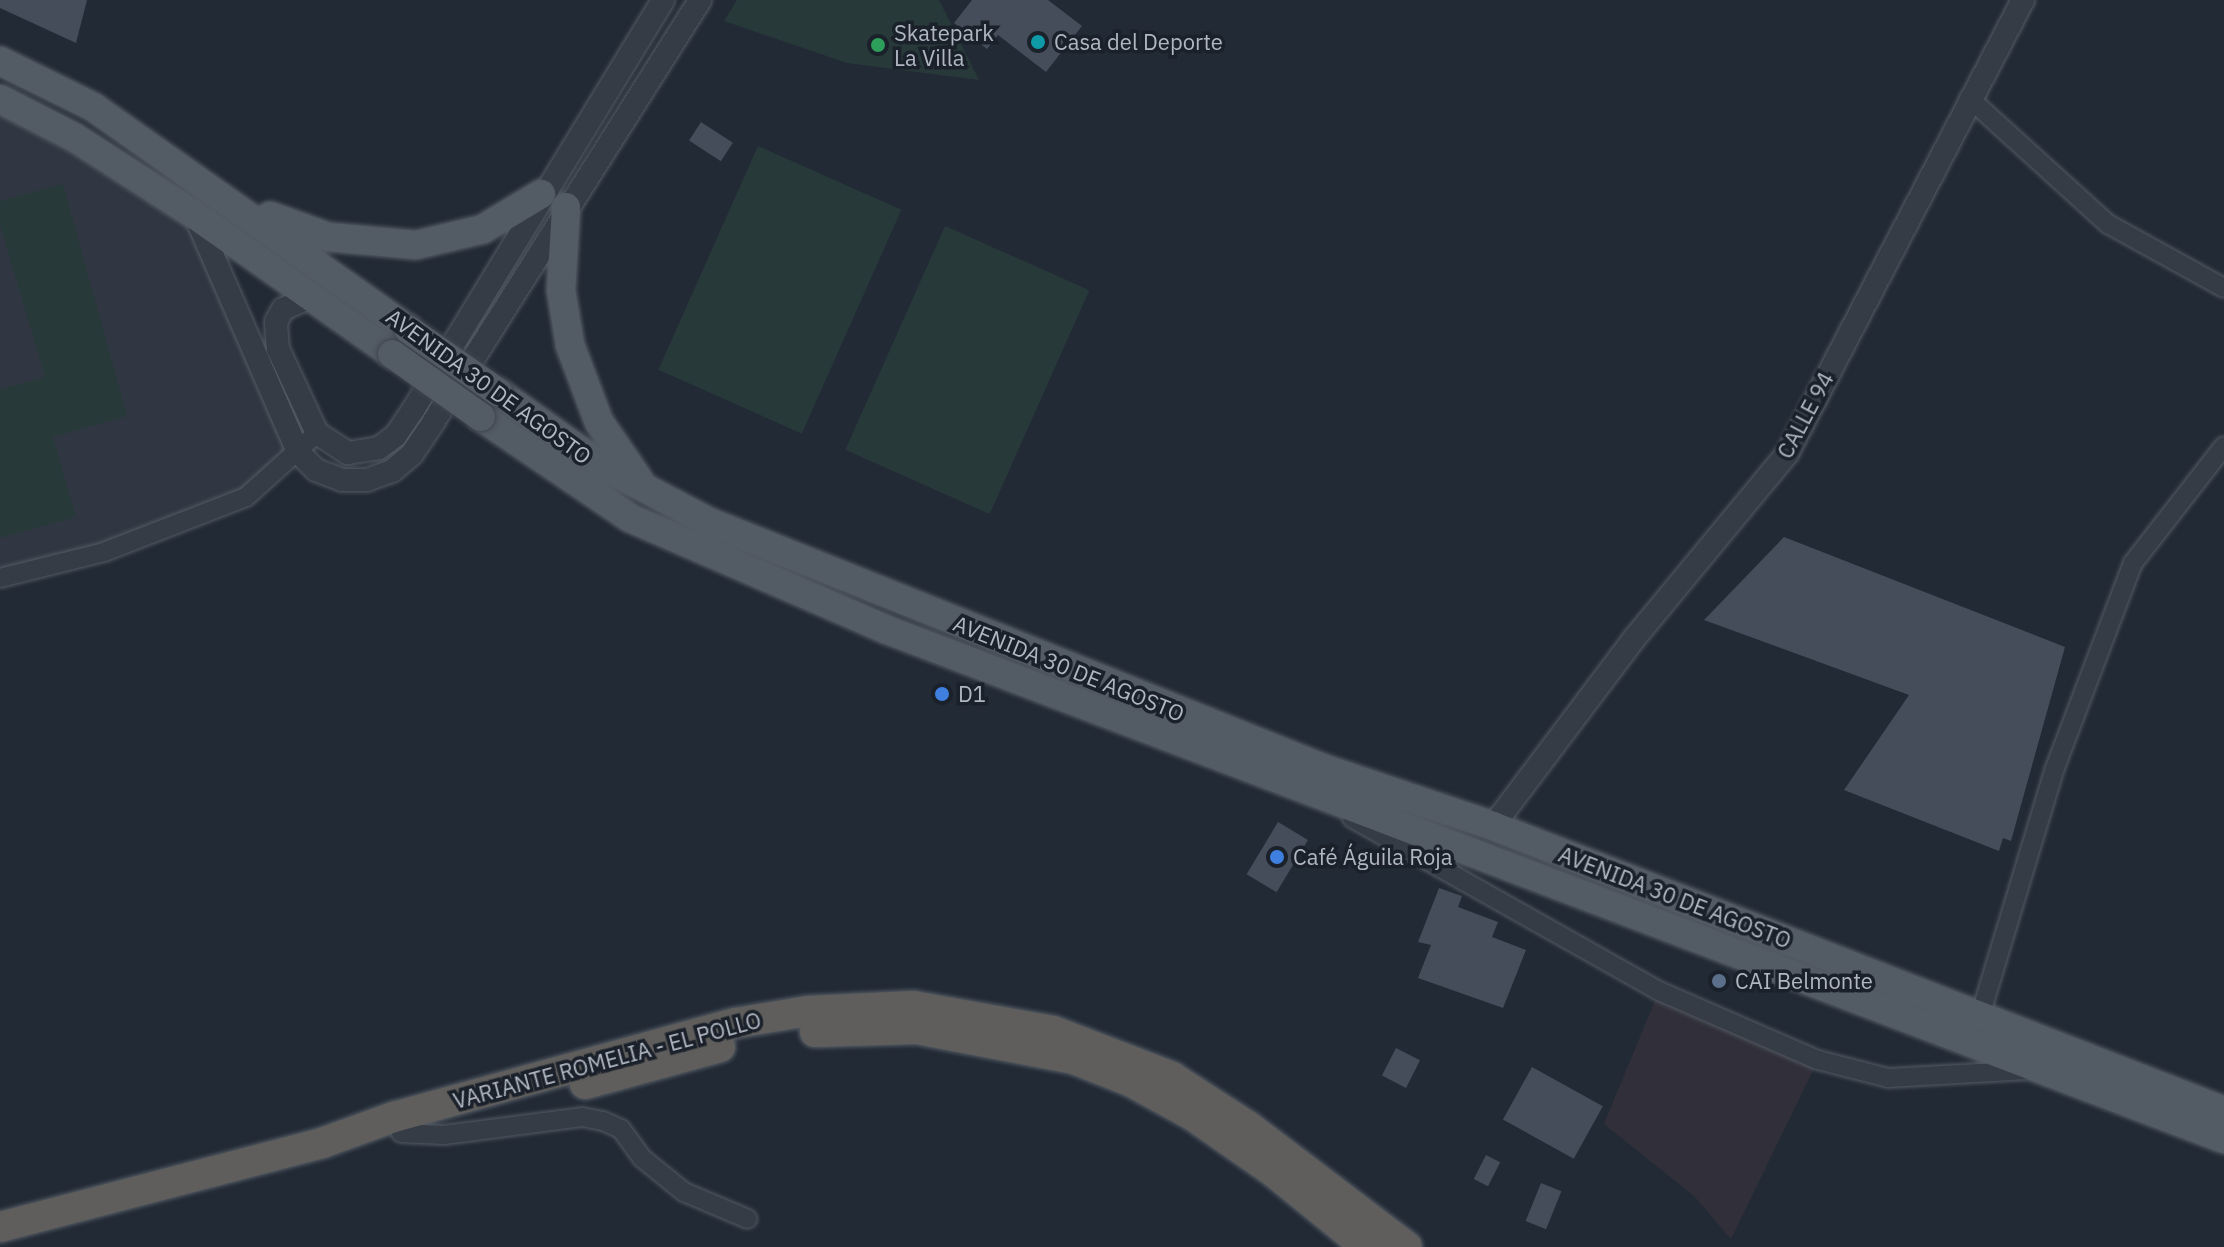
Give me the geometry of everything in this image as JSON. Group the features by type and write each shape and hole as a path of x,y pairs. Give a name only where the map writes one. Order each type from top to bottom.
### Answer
{"highway":[{"name":"VARIANTE ROMELIA - EL POLLO","path":"0,1227 322,1143 394,1117 736,1023 856,1007 928,1007 1053,1031 1172,1077 1249,1127 1407,1247"},
{"name":"VARIANTE ROMELIA - EL POLLO","path":"322,1143 401,1133 724,1046 834,1029 931,1031 1027,1046 1132,1082 1192,1115 1274,1172 1366,1247"}],"main road":[{"name":"AVENIDA 30 DE AGOSTO","path":"0,61 93,107 599,464 709,522 1325,769 1493,826 2224,1111"},
{"name":"AVENIDA 30 DE AGOSTO","path":"0,99 74,137 195,215 585,492 696,550 1311,795 1493,857 2224,1139"},
{"path":"210,187 293,225 375,244 452,240 541,194"},
{"path":"566,207 561,290 574,358 599,422 647,490"}],"street":[{"path":"321,302 294,301 276,322 275,335 317,433 348,453 379,448 396,435 541,194 663,0"},
{"path":"195,215 298,452 316,470 342,480 367,480 392,471 412,454 700,0"},
{"name":"CALLE 94","path":"1493,826 1633,640 1787,454 1969,98 2023,0"},
{"path":"1969,98 2108,224 2224,288"},
{"path":"0,578 104,552 246,497 317,433"},
{"path":"1980,1016 2055,768 2133,563 2224,446"},
{"path":"1311,795 1659,991 1818,1060 1888,1078 2047,1071"},
{"path":"401,1133 444,1135 582,1117 603,1121 621,1129 642,1158 684,1192 748,1219"}],"shaded area":[{"name":"Skatepark La Villa","path":"737,0 939,0 979,80 847,63 724,21"},
{"path":"0,99 195,215 298,452 246,497 0,578"},
{"path":"758,146 901,210 802,434 658,370"},
{"path":"63,184 127,416 53,437 76,517 0,538 0,389 45,377 0,225 0,201"},
{"path":"945,226 1089,290 990,514 845,450"},
{"path":"1659,991 1818,1060 1731,1239 1694,1196 1604,1124"}],"building":[{"path":"0,0 87,0 76,43 0,8"},
{"name":"Casa del Deporte","path":"972,0 1048,0 1082,26 1046,72 998,35 987,49 954,23"},
{"path":"701,122 733,143 721,161 689,140"},
{"path":"1784,537 2065,647 2011,841 2003,838 1999,851 1844,790 1909,695 1704,620"},
{"name":"Café Águila Roja","path":"1278,822 1308,840 1277,892 1247,874"},
{"path":"1439,888 1462,896 1458,907 1498,922 1492,937 1526,950 1503,1008 1418,978 1431,945 1418,942"},
{"path":"1396,1048 1420,1060 1406,1088 1382,1076"},
{"path":"1532,1067 1603,1106 1574,1159 1503,1119"},
{"path":"1486,1155 1500,1162 1488,1186 1474,1179"},
{"path":"1541,1183 1561,1191 1546,1229 1526,1221"}],"place":[{"name":"Casa del Deporte","path":"1038,42"},
{"name":"Skatepark La Villa","path":"878,45"},
{"name":"D1","path":"942,694"},
{"name":"Café Águila Roja","path":"1277,857"},
{"name":"CAI Belmonte","path":"1719,981"}]}
